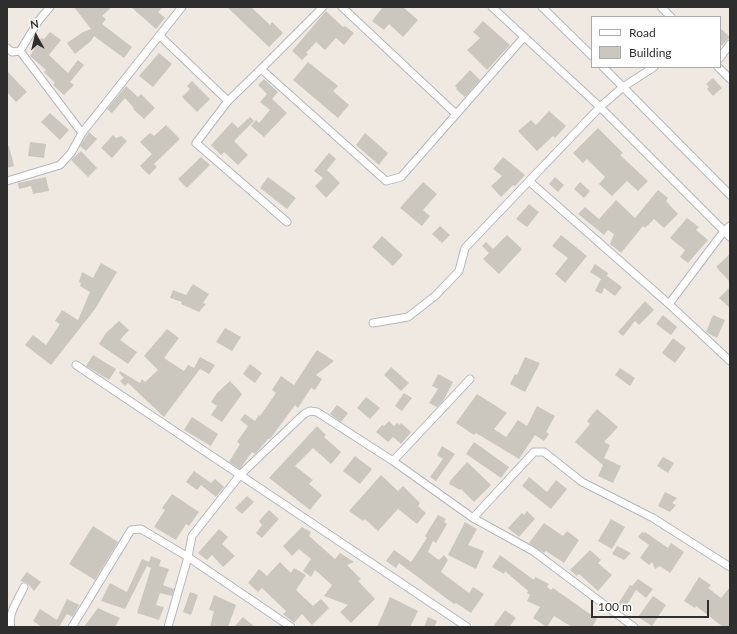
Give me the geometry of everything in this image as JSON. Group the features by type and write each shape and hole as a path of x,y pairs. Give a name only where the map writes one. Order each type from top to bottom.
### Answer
{"street":[{"path":"20,51 39,20 50,7"},
{"path":"7,181 60,165 71,153 82,133 182,7"},
{"path":"287,222 196,143 228,101 323,7"},
{"path":"342,7 456,114"},
{"path":"492,7 600,107 730,237"},
{"path":"542,7 591,55"},
{"path":"661,7 670,16"},
{"path":"160,36 228,101"},
{"path":"261,68 386,181 400,177 524,37"},
{"path":"721,57 730,44"},
{"path":"7,48 12,52 20,51"},
{"path":"20,51 82,133"},
{"path":"604,68 730,195"},
{"path":"373,323 408,317 435,296 459,271 465,248 600,107 623,87 652,68"},
{"path":"719,68 730,79"},
{"path":"529,181 730,361"},
{"path":"668,304 724,231 730,226"},
{"path":"76,365 468,627"},
{"path":"392,461 470,379"},
{"path":"168,627 188,557 192,536 240,475 304,414 317,412 392,461 473,518 533,551 634,627"},
{"path":"473,518 534,452 539,451 544,452 582,482 653,518 730,567"},
{"path":"72,627 131,530 141,529 188,557 291,627"},
{"path":"11,627 10,623 13,610 24,587"}],"building":[{"path":"74,7 112,7 102,16 106,19 102,24 132,47 124,58 94,36 91,41 75,54 67,43 83,32 91,29"},
{"path":"131,7 163,7 158,12 165,18 156,29"},
{"path":"227,7 251,7 270,25 272,22 283,33 269,47"},
{"path":"383,7 403,7 418,20 403,37 389,24 384,30 372,21"},
{"path":"326,11 343,27 345,26 354,33 344,45 336,38 325,50 316,42 302,60 292,51"},
{"path":"483,21 510,45 487,70 467,50 480,38 473,32"},
{"path":"721,29 730,37 721,46"},
{"path":"50,32 61,40 49,55 68,73 78,60 84,65 70,82 74,85 64,95 53,85 55,83 44,72 46,70 30,56 41,38 44,39"},
{"path":"159,53 172,64 153,87 139,76"},
{"path":"308,62 338,86 333,91 349,105 338,118 293,80"},
{"path":"470,70 480,80 465,97 456,89 457,88 455,86"},
{"path":"7,71 27,92 16,102 7,92"},
{"path":"713,78 722,88 713,96 707,89 709,87 706,84"},
{"path":"264,79 278,92 272,99 287,113 264,137 251,126 256,120 259,123 270,110 260,102 267,94 258,85"},
{"path":"192,81 210,99 197,112 182,97 190,89 187,86"},
{"path":"126,86 138,97 141,94 155,108 144,119 133,109 134,108 125,98 112,113 107,109"},
{"path":"549,111 566,126 555,138 553,136 537,151 518,131 531,120 536,125"},
{"path":"50,113 69,130 60,140 41,122"},
{"path":"250,117 254,121 234,141 248,155 238,165 224,152 221,155 211,145 232,122 238,128"},
{"path":"166,125 180,139 154,164 157,167 149,175 140,166 152,154 140,142 150,133 154,136"},
{"path":"598,128 623,153 620,155 648,181 638,191 627,181 612,196 599,184 605,177 587,159 583,163 573,153"},
{"path":"89,132 97,139 86,151 80,146"},
{"path":"365,133 388,153 379,165 356,145"},
{"path":"113,135 116,138 121,136 127,141 112,158 101,148"},
{"path":"30,142 46,144 44,158 28,156"},
{"path":"9,146 14,166 7,168 7,147"},
{"path":"81,151 97,168 88,177 71,160"},
{"path":"329,153 336,159 327,170 340,183 326,198 315,186 323,178 314,171"},
{"path":"201,157 210,165 187,188 178,179"},
{"path":"503,157 525,175 515,186 513,185 501,197 491,186 502,176 493,169"},
{"path":"46,177 49,191 33,194 31,186 19,189 18,183"},
{"path":"268,177 296,198 287,209 260,188"},
{"path":"555,177 564,185 558,192 549,184"},
{"path":"423,182 437,194 423,210 430,216 422,226 400,208"},
{"path":"580,182 590,191 584,198 574,189"},
{"path":"658,190 668,198 666,201 678,214 664,228 654,219 645,228 643,226 621,253 610,244 614,234 608,230 604,235 578,214 585,207 599,219 616,200 635,218"},
{"path":"529,204 539,212 527,227 516,219"},
{"path":"687,218 699,227 696,230 708,240 688,263 680,257 685,250 670,238"},
{"path":"440,226 450,235 442,243 432,234"},
{"path":"507,235 522,249 499,274 483,259 489,253 482,246 486,242 493,249"},
{"path":"561,235 587,256 565,283 555,274 568,258 552,246"},
{"path":"382,236 403,255 393,266 372,247"},
{"path":"730,254 730,282 716,267"},
{"path":"101,263 117,272 95,309 51,365 25,345 33,335 46,345 60,324 55,321 62,310 78,320 90,292 80,286 81,283 79,282 82,272 93,278"},
{"path":"595,264 608,273 607,276 622,287 615,296 604,288 602,294 595,291 601,279 590,272"},
{"path":"193,284 209,294 203,303 206,304 199,312 181,304 182,302 170,298 173,290 186,295"},
{"path":"730,287 730,308 719,298"},
{"path":"645,301 654,310 639,325 635,321 623,336 618,332"},
{"path":"663,315 677,327 671,335 656,324"},
{"path":"713,315 725,320 717,338 706,332"},
{"path":"119,321 129,330 120,340 137,352 128,364 99,344 106,333"},
{"path":"225,328 241,337 232,351 216,342"},
{"path":"167,329 179,338 164,358 184,371 188,365 194,368 200,357 215,365 209,374 200,369 164,417 128,383 125,386 120,381 124,378 119,373 120,371 140,383 142,379 145,382 158,370 144,356"},
{"path":"673,338 686,348 675,363 662,353"},
{"path":"317,350 334,361 316,375 322,379 315,390 311,388 298,408 295,405 270,439 268,439 255,454 252,452 240,469 229,462 240,444 237,442 248,426 240,420 245,414 255,421 276,393 272,390 281,376 294,385"},
{"path":"93,355 116,369 109,380 86,366"},
{"path":"525,357 540,363 525,392 510,384 515,374 517,375"},
{"path":"250,364 262,373 255,383 243,374"},
{"path":"391,367 409,383 401,391 384,375"},
{"path":"620,368 635,378 630,386 615,375"},
{"path":"438,374 453,382 443,401 437,407 429,403 438,389 432,386"},
{"path":"230,381 242,394 222,422 211,415 217,406 211,402 217,393"},
{"path":"404,393 412,398 402,411 395,406"},
{"path":"477,394 507,413 494,429 506,437 518,420 527,426 537,406 555,416 546,432 549,434 544,441 535,435 519,459 476,433 474,435 456,423"},
{"path":"366,397 380,408 370,419 357,408"},
{"path":"337,405 348,413 341,422 330,414"},
{"path":"597,409 618,427 604,442 610,445 604,458 621,466 613,483 598,476 603,465 575,442 590,424 587,421"},
{"path":"192,417 218,434 211,446 184,430"},
{"path":"389,421 394,426 397,423 400,425 401,423 411,432 401,444 393,437 388,442 376,432 382,425 384,426"},
{"path":"317,426 326,435 324,437 341,452 331,464 313,448 295,466 313,480 309,484 322,495 310,510 269,478"},
{"path":"474,442 509,467 501,478 466,454"},
{"path":"442,446 455,454 436,481 430,477 443,459 437,455"},
{"path":"355,456 372,469 360,484 343,471"},
{"path":"663,457 674,463 668,473 657,466"},
{"path":"467,462 491,485 474,502 461,489 460,490 449,484"},
{"path":"194,471 211,483 215,479 224,487 216,497 201,485 197,490 186,482"},
{"path":"381,475 398,491 403,486 420,503 418,506 426,513 417,524 398,509 378,531 365,519 363,521 349,511"},
{"path":"529,477 547,492 556,480 567,489 551,509 522,486"},
{"path":"665,492 677,498 672,503 676,505 670,512 658,506"},
{"path":"172,494 199,512 189,526 186,524 176,540 154,527 165,510 162,508"},
{"path":"247,496 254,502 242,514 235,508"},
{"path":"269,510 279,519 262,538 256,533 262,525 259,521"},
{"path":"527,511 535,519 519,537 508,528 522,513 524,515"},
{"path":"438,515 446,519 444,522 447,524 436,543 433,541 428,552 439,560 444,555 448,560 441,572 469,593 473,587 484,594 471,613 456,603 454,604 399,563 396,568 386,561 394,550 411,562 427,538 425,536"},
{"path":"611,519 625,527 612,549 598,541"},
{"path":"465,522 477,529 468,545 484,551 476,569 448,555"},
{"path":"544,523 563,536 567,531 579,540 564,563 546,551 544,553 529,543"},
{"path":"93,526 118,542 95,580 69,564"},
{"path":"302,527 311,532 309,536 335,559 340,553 354,562 347,565 361,579 358,581 375,599 351,623 340,612 348,605 324,596 332,585 315,570 311,577 303,571 311,559 299,549 292,556 283,546"},
{"path":"219,529 228,537 222,544 235,556 223,567 212,555 207,560 198,553"},
{"path":"642,532 645,532 668,548 671,543 684,552 670,573 660,566 655,569 652,562 649,565 640,558 649,545 638,537"},
{"path":"617,546 631,553 624,560 612,554"},
{"path":"590,550 601,560 598,563 612,575 598,591 579,574 577,576 570,570"},
{"path":"500,555 534,580 535,577 549,584 547,587 551,590 553,588 597,619 592,627 572,627 554,616 547,627 533,618 540,607 527,601 530,595 527,593 528,591 505,571 504,574 492,567"},
{"path":"151,556 161,560 159,566 169,569 163,585 174,589 172,596 160,593 156,605 164,607 159,620 137,613 151,568 147,566 148,564 125,609 101,601 110,583 127,592 142,559 149,562"},
{"path":"280,562 291,573 294,568 306,575 296,590 313,606 321,599 329,608 312,625 302,614 294,623 283,614 286,611 262,588 258,592 248,583 259,569 267,576"},
{"path":"27,572 41,582 34,591 27,583 20,581"},
{"path":"699,577 711,585 708,588 721,598 730,587 730,627 723,627 696,606 695,608 684,601"},
{"path":"638,579 653,589 646,598 636,590 625,608 618,604 630,585 632,586"},
{"path":"190,592 198,595 191,615 183,612"},
{"path":"214,595 236,605 228,627 210,627 214,611 209,610"},
{"path":"653,596 666,605 652,626 638,617"},
{"path":"390,597 418,611 410,627 377,627"},
{"path":"67,599 79,605 73,617 67,614 59,627 42,627 33,621 40,609 57,620"},
{"path":"98,608 120,618 115,627 84,627"},
{"path":"505,610 516,618 509,627 493,627"},
{"path":"243,617 255,627 234,627"},
{"path":"428,617 437,621 434,627 424,627"}]}
